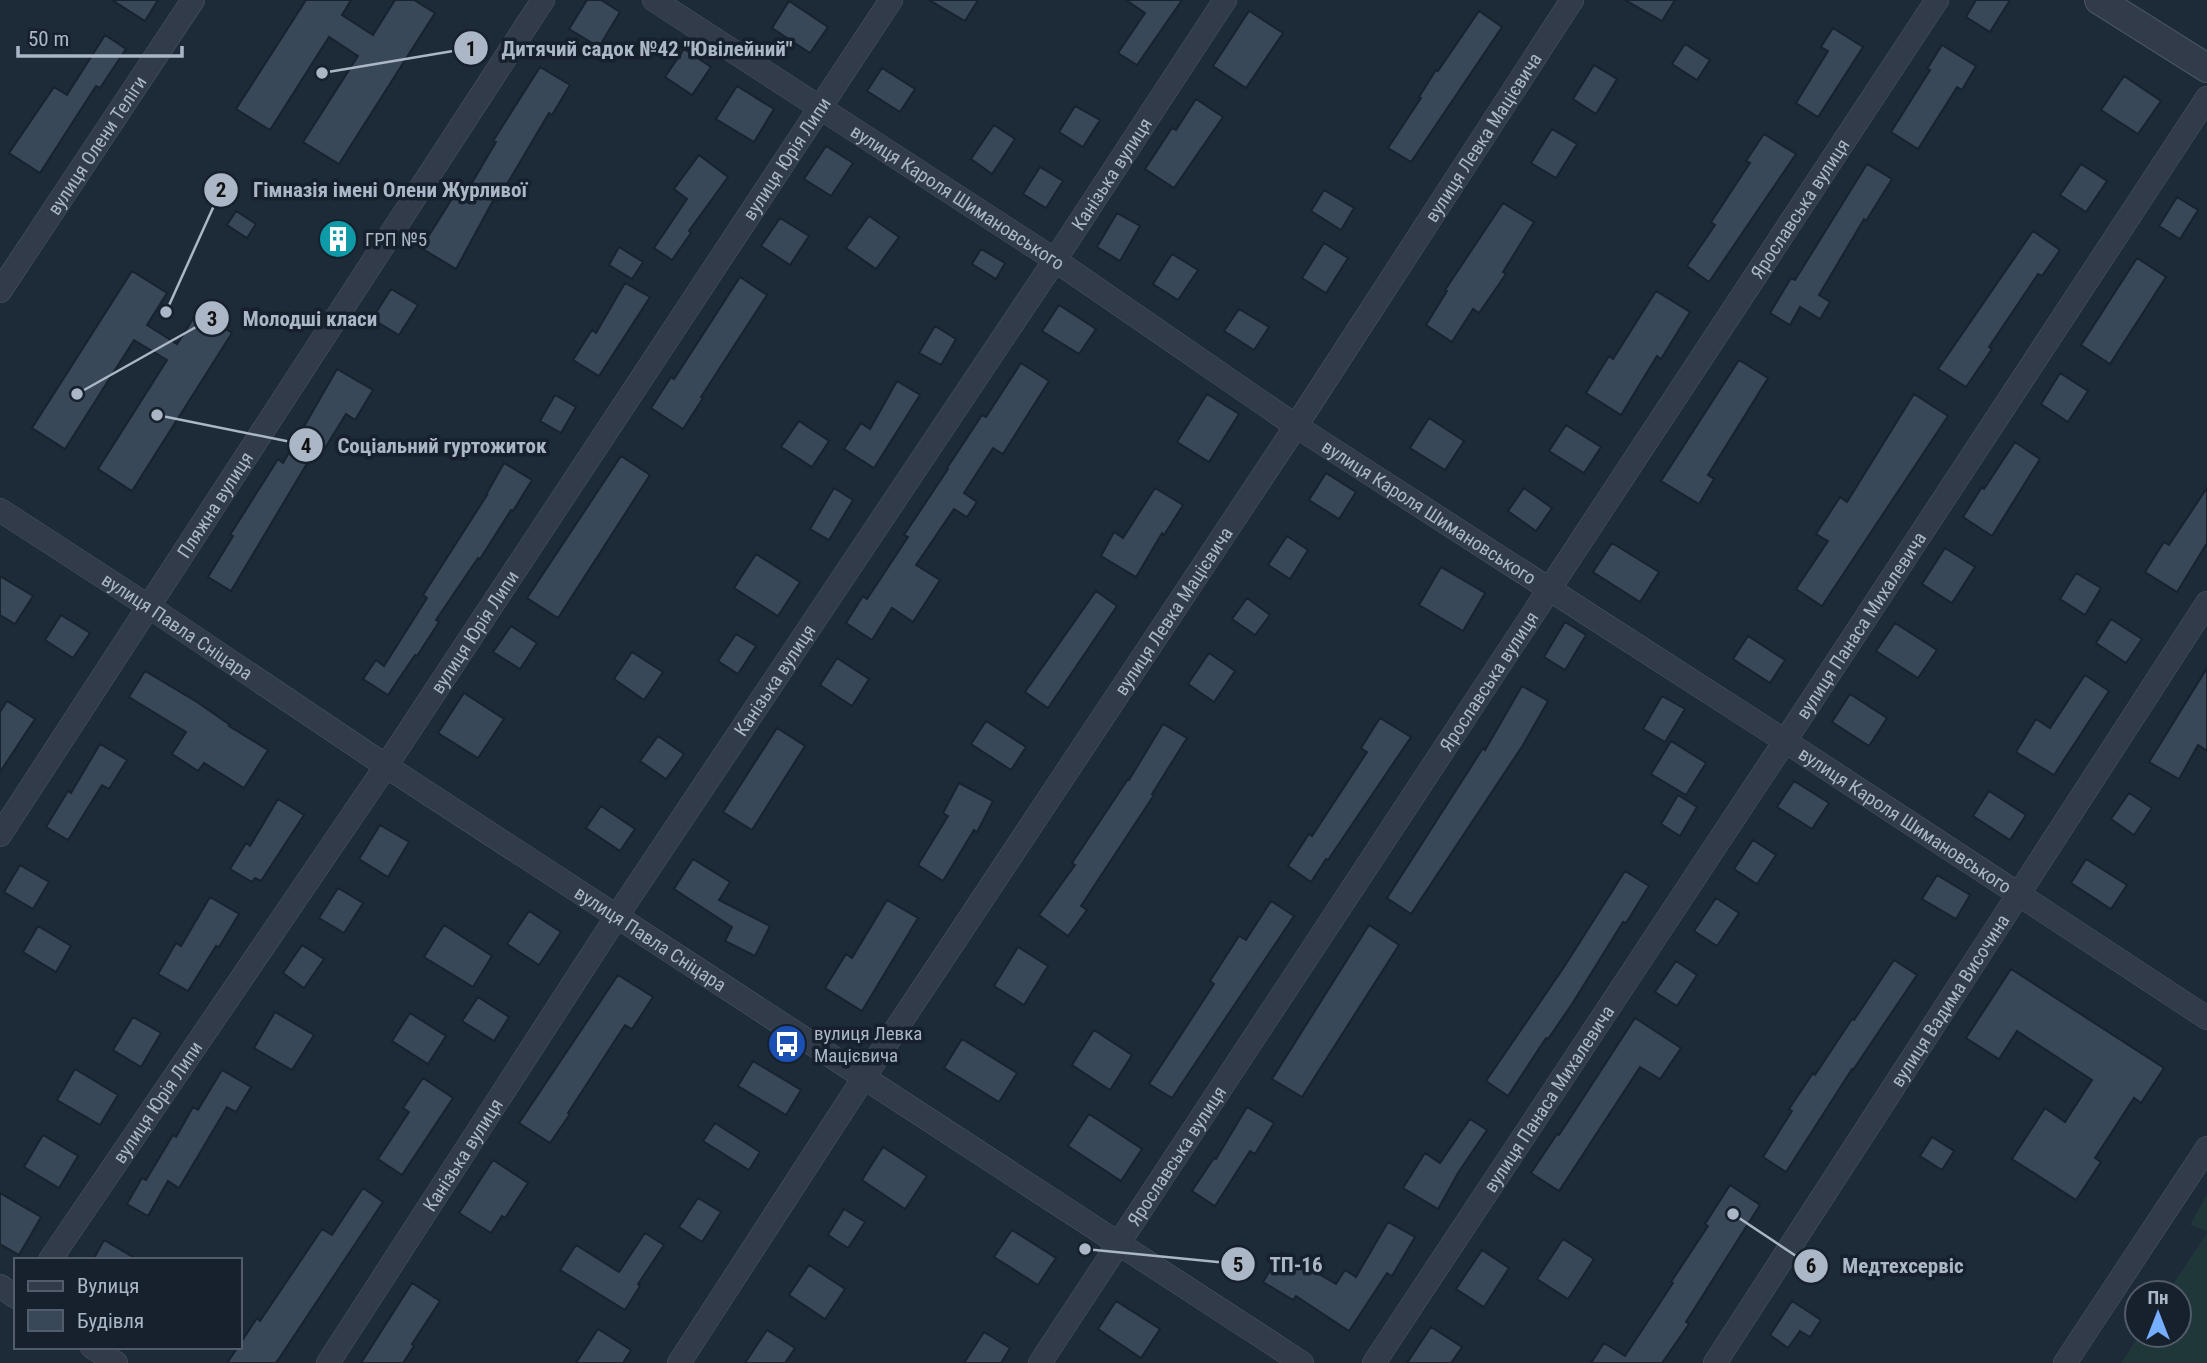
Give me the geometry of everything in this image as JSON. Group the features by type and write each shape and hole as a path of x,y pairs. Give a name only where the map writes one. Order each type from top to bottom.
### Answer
{"street":[{"name":"вулиця Олени Теліги","path":"0,291 193,0"},
{"name":"Пляжна вулиця","path":"0,835 543,0"},
{"name":"вулиця Кароля Шимановського","path":"654,0 1055,260 1296,426 1786,741 2207,1018"},
{"name":"вулиця Юрія Липи","path":"51,1258 386,766 891,0"},
{"name":"Канізька вулиця","path":"328,1363 617,916 1055,260 1225,0"},
{"name":"вулиця Левка Мацієвича","path":"679,1363 865,1076 1296,426 1572,0"},
{"name":"Ярославська вулиця","path":"1040,1363 1937,0"},
{"path":"2099,0 2207,68"},
{"name":"вулиця Панаса Михалевича","path":"1374,1363 2207,98"},
{"name":"вулиця Павла Сніцара","path":"0,510 386,766 865,1076 1117,1245 1301,1363"},
{"name":"вулиця Вадима Височина","path":"1715,1363 2207,603"},
{"path":"2065,1363 2207,1148"},
{"path":"95,1349 116,1363"}],"green space":[{"path":"2207,1194 2207,1231 2190,1225"},
{"path":"2207,1233 2207,1363 2121,1363 2130,1349 2193,1349 2193,1279 2176,1279"}],"building":[{"path":"112,0 158,0 145,21"},
{"path":"306,0 351,0 342,15 373,35 395,0 414,0 435,13 339,164 303,142 358,56 329,37 270,130 236,109"},
{"path":"587,0 601,0 620,12 599,47 569,29"},
{"path":"929,0 978,0 965,21"},
{"path":"1126,0 1182,0 1137,65 1118,53 1145,13"},
{"path":"1625,0 1675,0 1662,21"},
{"path":"1976,0 2010,0 1990,32 1966,17"},
{"path":"789,1 828,27 810,53 772,28"},
{"path":"1249,11 1283,33 1246,88 1213,66"},
{"path":"1479,11 1502,27 1411,162 1388,148 1436,70 1438,71"},
{"path":"1833,28 1863,47 1818,117 1796,103 1828,51 1821,47"},
{"path":"105,35 126,49 100,88 96,86 40,173 9,153 54,87 67,95"},
{"path":"1685,44 1710,60 1697,80 1672,64"},
{"path":"1942,45 1976,66 1962,90 1957,87 1918,149 1891,132 1930,70 1927,69"},
{"path":"684,49 711,67 692,95 665,77"},
{"path":"1594,65 1617,79 1596,114 1573,99"},
{"path":"540,67 570,85 552,115 549,113 497,201 494,199 456,269 421,248 460,186 467,191 496,142 493,141"},
{"path":"882,68 915,89 900,112 867,91"},
{"path":"2124,76 2161,101 2138,134 2101,110"},
{"path":"737,86 774,109 754,142 716,119"},
{"path":"1196,99 1223,117 1174,188 1145,169 1172,128 1176,130"},
{"path":"1075,106 1100,120 1083,147 1059,132"},
{"path":"994,125 1015,139 992,174 971,159"},
{"path":"1552,129 1577,144 1556,178 1531,163"},
{"path":"1764,134 1796,154 1709,282 1687,266 1715,225 1711,222 1750,163 1746,161"},
{"path":"826,146 853,163 831,196 804,179"},
{"path":"699,155 728,177 689,231 691,233 672,260 654,248 687,199 674,189"},
{"path":"1867,164 1892,179 1866,221 1864,219 1819,295 1830,302 1820,319 1800,307 1790,325 1770,313 1791,278 1795,280"},
{"path":"2081,164 2107,181 2086,212 2060,195"},
{"path":"1040,167 1063,181 1046,208 1023,194"},
{"path":"1324,190 1354,208 1341,230 1311,211"},
{"path":"2177,197 2198,210 2180,239 2159,226"},
{"path":"1503,203 1534,222 1503,272 1506,274 1479,313 1473,309 1452,342 1426,325 1447,291 1445,290"},
{"path":"236,211 256,224 247,238 227,225"},
{"path":"1117,213 1140,226 1120,261 1097,247"},
{"path":"869,216 899,237 876,269 846,248"},
{"path":"780,218 809,236 790,265 761,246"},
{"name":"ГРП №5","path":"333,223 354,237 343,254 322,241"},
{"path":"2033,231 2060,250 2042,276 2038,274 1966,387 1938,369"},
{"path":"1324,243 1348,258 1326,293 1302,278"},
{"path":"619,247 643,262 632,279 609,265"},
{"path":"981,249 1005,263 996,279 972,264"},
{"path":"1172,254 1198,270 1178,300 1153,284"},
{"path":"2137,258 2166,277 2110,364 2081,345"},
{"path":"132,271 167,293 147,325 177,344 198,311 232,333 132,491 98,469 167,360 134,340 65,449 32,428"},
{"path":"740,277 767,295 683,429 651,408 671,377 674,379"},
{"path":"625,283 650,297 599,376 573,360 592,330 596,333"},
{"path":"391,289 418,305 399,335 372,319"},
{"path":"1656,291 1690,312 1661,359 1657,356 1621,415 1586,393 1609,356 1613,359"},
{"path":"1059,305 1096,329 1079,354 1042,331"},
{"path":"1239,309 1269,327 1254,350 1224,331"},
{"path":"935,326 956,339 941,365 919,353"},
{"path":"1739,360 1768,378 1708,475 1714,479 1699,504 1661,481"},
{"path":"1021,363 1049,381 1003,454 993,448 964,493 977,502 967,517 954,509 916,565 940,580 913,622 892,608 872,640 846,623 863,596 867,599 908,537 904,535 947,468 982,415 986,417"},
{"path":"337,369 373,390 355,420 346,414 322,453 315,450 231,591 208,577 233,536 230,535 278,459 283,463"},
{"path":"2060,373 2088,391 2068,422 2041,404"},
{"path":"897,381 920,395 874,468 844,449 861,423 870,429"},
{"path":"1207,394 1239,414 1209,462 1177,442"},
{"path":"1914,394 1948,416 1822,606 1796,589 1828,541 1816,534 1840,497 1847,502"},
{"path":"555,395 576,407 561,433 540,421"},
{"path":"1429,418 1464,441 1445,470 1410,448"},
{"path":"799,421 829,441 812,467 781,447"},
{"path":"1566,425 1601,447 1584,473 1549,451"},
{"path":"2015,442 2040,459 1992,536 1963,517"},
{"path":"621,456 650,475 558,618 527,598"},
{"path":"504,463 532,480 436,620 439,622 417,656 415,655 388,695 363,679 376,660 384,666 427,598 423,595 487,495"},
{"path":"1326,473 1356,492 1339,519 1309,500"},
{"path":"834,488 853,500 829,540 810,529"},
{"path":"1155,488 1183,505 1164,535 1162,533 1136,577 1101,556 1114,532 1123,538"},
{"path":"1524,488 1552,508 1536,531 1508,511"},
{"path":"2207,488 2207,543 2177,592 2145,572 2164,542 2169,545"},
{"path":"1287,536 1308,550 1290,579 1268,565"},
{"path":"1612,543 1659,572 1640,602 1593,572"},
{"path":"1945,548 1975,567 1952,603 1922,584"},
{"path":"756,554 800,582 778,616 734,588"},
{"path":"1441,567 1485,593 1463,631 1419,605"},
{"path":"2076,573 2101,588 2085,615 2060,599"},
{"path":"0,576 33,596 15,624 0,615"},
{"path":"1096,591 1117,606 1048,708 1025,692"},
{"path":"1247,598 1270,615 1255,635 1232,619"},
{"path":"61,615 90,633 73,658 45,640"},
{"path":"2111,619 2142,639 2126,663 2096,643"},
{"path":"1565,622 1586,635 1565,670 1544,657"},
{"path":"1895,623 1937,650 1918,678 1876,651"},
{"path":"511,626 537,643 520,669 493,652"},
{"path":"736,634 756,646 738,674 718,661"},
{"path":"1748,636 1785,660 1770,683 1733,659"},
{"path":"632,652 663,672 644,700 614,679"},
{"path":"1209,653 1235,671 1214,702 1188,684"},
{"path":"837,658 869,679 852,706 820,685"},
{"path":"2207,668 2207,751 2198,745 2179,779 2149,762"},
{"path":"145,671 268,750 244,788 204,763 198,771 172,754 186,732 129,697"},
{"path":"2085,675 2109,691 2054,775 2016,752 2036,719 2050,728"},
{"path":"1522,686 1548,701 1523,745 1411,914 1387,898 1483,748 1485,750"},
{"path":"464,693 504,719 478,758 438,733"},
{"path":"1850,694 1887,718 1869,746 1832,722"},
{"path":"1662,696 1685,709 1665,742 1643,729"},
{"path":"7,701 35,719 0,772 0,712"},
{"path":"1380,718 1411,737 1311,882 1288,866 1309,834 1312,836 1367,752 1361,748"},
{"path":"986,721 1026,747 1011,770 971,744"},
{"path":"1163,724 1187,738 1152,794 1154,795 1081,906 1087,910 1068,936 1039,915 1075,865 1072,863 1129,780"},
{"path":"777,728 805,746 752,830 723,812"},
{"path":"658,736 684,754 666,779 640,761"},
{"path":"1671,741 1706,763 1686,795 1651,774"},
{"path":"100,744 127,760 109,789 102,785 68,840 46,827 68,791 71,793"},
{"path":"1794,781 1829,803 1812,829 1777,807"},
{"path":"959,783 993,801 977,832 974,830 943,881 918,865 948,816 943,813"},
{"path":"1989,791 2026,815 2010,840 1973,816"},
{"path":"2129,793 2152,808 2134,835 2111,819"},
{"path":"1678,795 1697,807 1680,836 1661,824"},
{"path":"278,799 304,815 261,881 255,878 252,882 230,869 246,843 250,846"},
{"path":"601,806 635,829 620,851 586,828"},
{"path":"380,825 409,842 388,877 359,859"},
{"path":"1753,840 1776,855 1757,884 1734,869"},
{"path":"693,859 730,882 719,900 770,926 755,956 725,941 732,927 674,889"},
{"path":"2086,859 2127,885 2111,909 2071,883"},
{"path":"20,865 49,882 33,909 4,892"},
{"path":"1625,871 1649,886 1508,1096 1486,1081 1564,967"},
{"path":"1937,875 1970,895 1956,919 1922,899"},
{"path":"338,888 363,903 344,933 319,918"},
{"path":"210,897 239,914 188,991 158,974 176,943 181,946"},
{"path":"1716,898 1739,913 1717,946 1694,931"},
{"path":"887,900 918,918 862,1011 825,988 846,954 852,958"},
{"path":"1271,901 1294,916 1172,1098 1149,1084 1214,984 1210,981 1239,936 1246,940"},
{"path":"529,911 561,932 539,965 507,944"},
{"path":"444,925 492,956 473,987 424,957"},
{"path":"1369,925 1399,945 1302,1097 1272,1079"},
{"path":"38,926 71,946 56,972 23,952"},
{"path":"302,945 324,959 304,988 283,973"},
{"path":"1018,947 1048,966 1024,1005 994,986"},
{"path":"1894,960 1917,975 1786,1172 1763,1157 1792,1111 1789,1109"},
{"path":"1676,961 1697,975 1677,1006 1655,992"},
{"path":"2011,969 2164,1068 2141,1103 2134,1098 2095,1158 2101,1162 2076,1200 2012,1159 2045,1108 2065,1122 2092,1080 2017,1031 1999,1059 1966,1038"},
{"path":"618,975 653,997 632,1029 625,1025 550,1143 519,1123"},
{"path":"478,997 509,1017 494,1041 462,1021"},
{"path":"275,1012 314,1035 292,1070 254,1048"},
{"path":"410,1013 446,1036 428,1064 392,1041"},
{"path":"133,1017 161,1033 141,1067 113,1050"},
{"path":"1635,1018 1681,1048 1660,1079 1640,1067 1559,1191 1531,1173"},
{"path":"1094,1030 1132,1055 1110,1090 1072,1065"},
{"path":"962,1039 1017,1073 999,1102 944,1068"},
{"path":"753,1061 801,1090 786,1115 738,1086"},
{"path":"75,1069 118,1095 100,1125 57,1100"},
{"path":"222,1070 251,1087 236,1112 227,1107 179,1188 168,1181 148,1216 127,1204 142,1178 146,1180 173,1135 176,1137 193,1107 198,1110"},
{"path":"423,1078 453,1098 402,1175 378,1159 409,1112 403,1108"},
{"path":"1247,1107 1274,1123 1255,1154 1250,1151 1215,1206 1192,1191 1214,1158 1216,1159"},
{"path":"1089,1114 1142,1149 1121,1181 1068,1146"},
{"path":"1470,1119 1487,1130 1438,1209 1403,1188 1425,1153 1440,1163"},
{"path":"715,1123 760,1152 749,1170 703,1141"},
{"path":"43,1135 78,1156 59,1188 24,1167"},
{"path":"1932,1137 1954,1151 1942,1170 1920,1156"},
{"path":"883,1147 927,1176 905,1209 862,1180"},
{"path":"493,1160 528,1183 505,1218 502,1216 491,1233 459,1213"},
{"path":"1730,1185 1760,1205 1686,1322 1689,1324 1662,1363 1591,1363 1604,1343 1625,1356 1708,1226 1705,1224"},
{"path":"363,1188 383,1202 276,1363 227,1363 237,1349 242,1349 242,1341 257,1318 260,1321 322,1229 332,1235"},
{"path":"0,1193 41,1217 19,1255 0,1244"},
{"path":"698,1198 721,1212 702,1242 679,1227"},
{"path":"844,1209 865,1222 848,1248 828,1235"},
{"path":"1388,1222 1415,1237 1392,1276 1387,1273 1349,1331 1296,1296 1293,1300 1263,1282 1281,1252 1336,1284 1345,1270 1356,1277"},
{"path":"1012,1230 1056,1258 1038,1285 994,1257"},
{"path":"645,1233 664,1245 638,1284 640,1286 625,1310 560,1270 576,1245 619,1272"},
{"path":"1563,1239 1594,1259 1568,1299 1537,1279"},
{"path":"104,1240 135,1258 94,1258"},
{"path":"1482,1250 1509,1268 1484,1307 1456,1289"},
{"path":"809,1265 845,1289 825,1319 789,1295"},
{"path":"412,1283 440,1301 412,1344 414,1346 403,1363 361,1363"},
{"path":"1116,1301 1160,1329 1141,1358 1098,1329"},
{"path":"1792,1301 1821,1320 1810,1337 1800,1331 1788,1348 1770,1335"},
{"path":"1431,1327 1462,1347 1451,1363 1407,1363"},
{"path":"598,1329 631,1350 623,1363 576,1363"},
{"path":"767,1330 795,1348 785,1363 745,1363"},
{"path":"984,1332 1010,1348 1001,1363 964,1363"}],"place":[{"name":"Дитячий садок №42 \"Ювілейний\"","path":"322,73"},
{"name":"ГРП №5","path":"338,239"},
{"name":"Гімназія імені Олени Журливої","path":"166,312"},
{"name":"Молодші класи","path":"77,394"},
{"name":"Соціальний гуртожиток","path":"157,415"},
{"name":"вулиця Левка Мацієвича","path":"787,1044"},
{"name":"Медтехсервіс","path":"1733,1214"},
{"name":"ТП-16","path":"1085,1249"}]}
